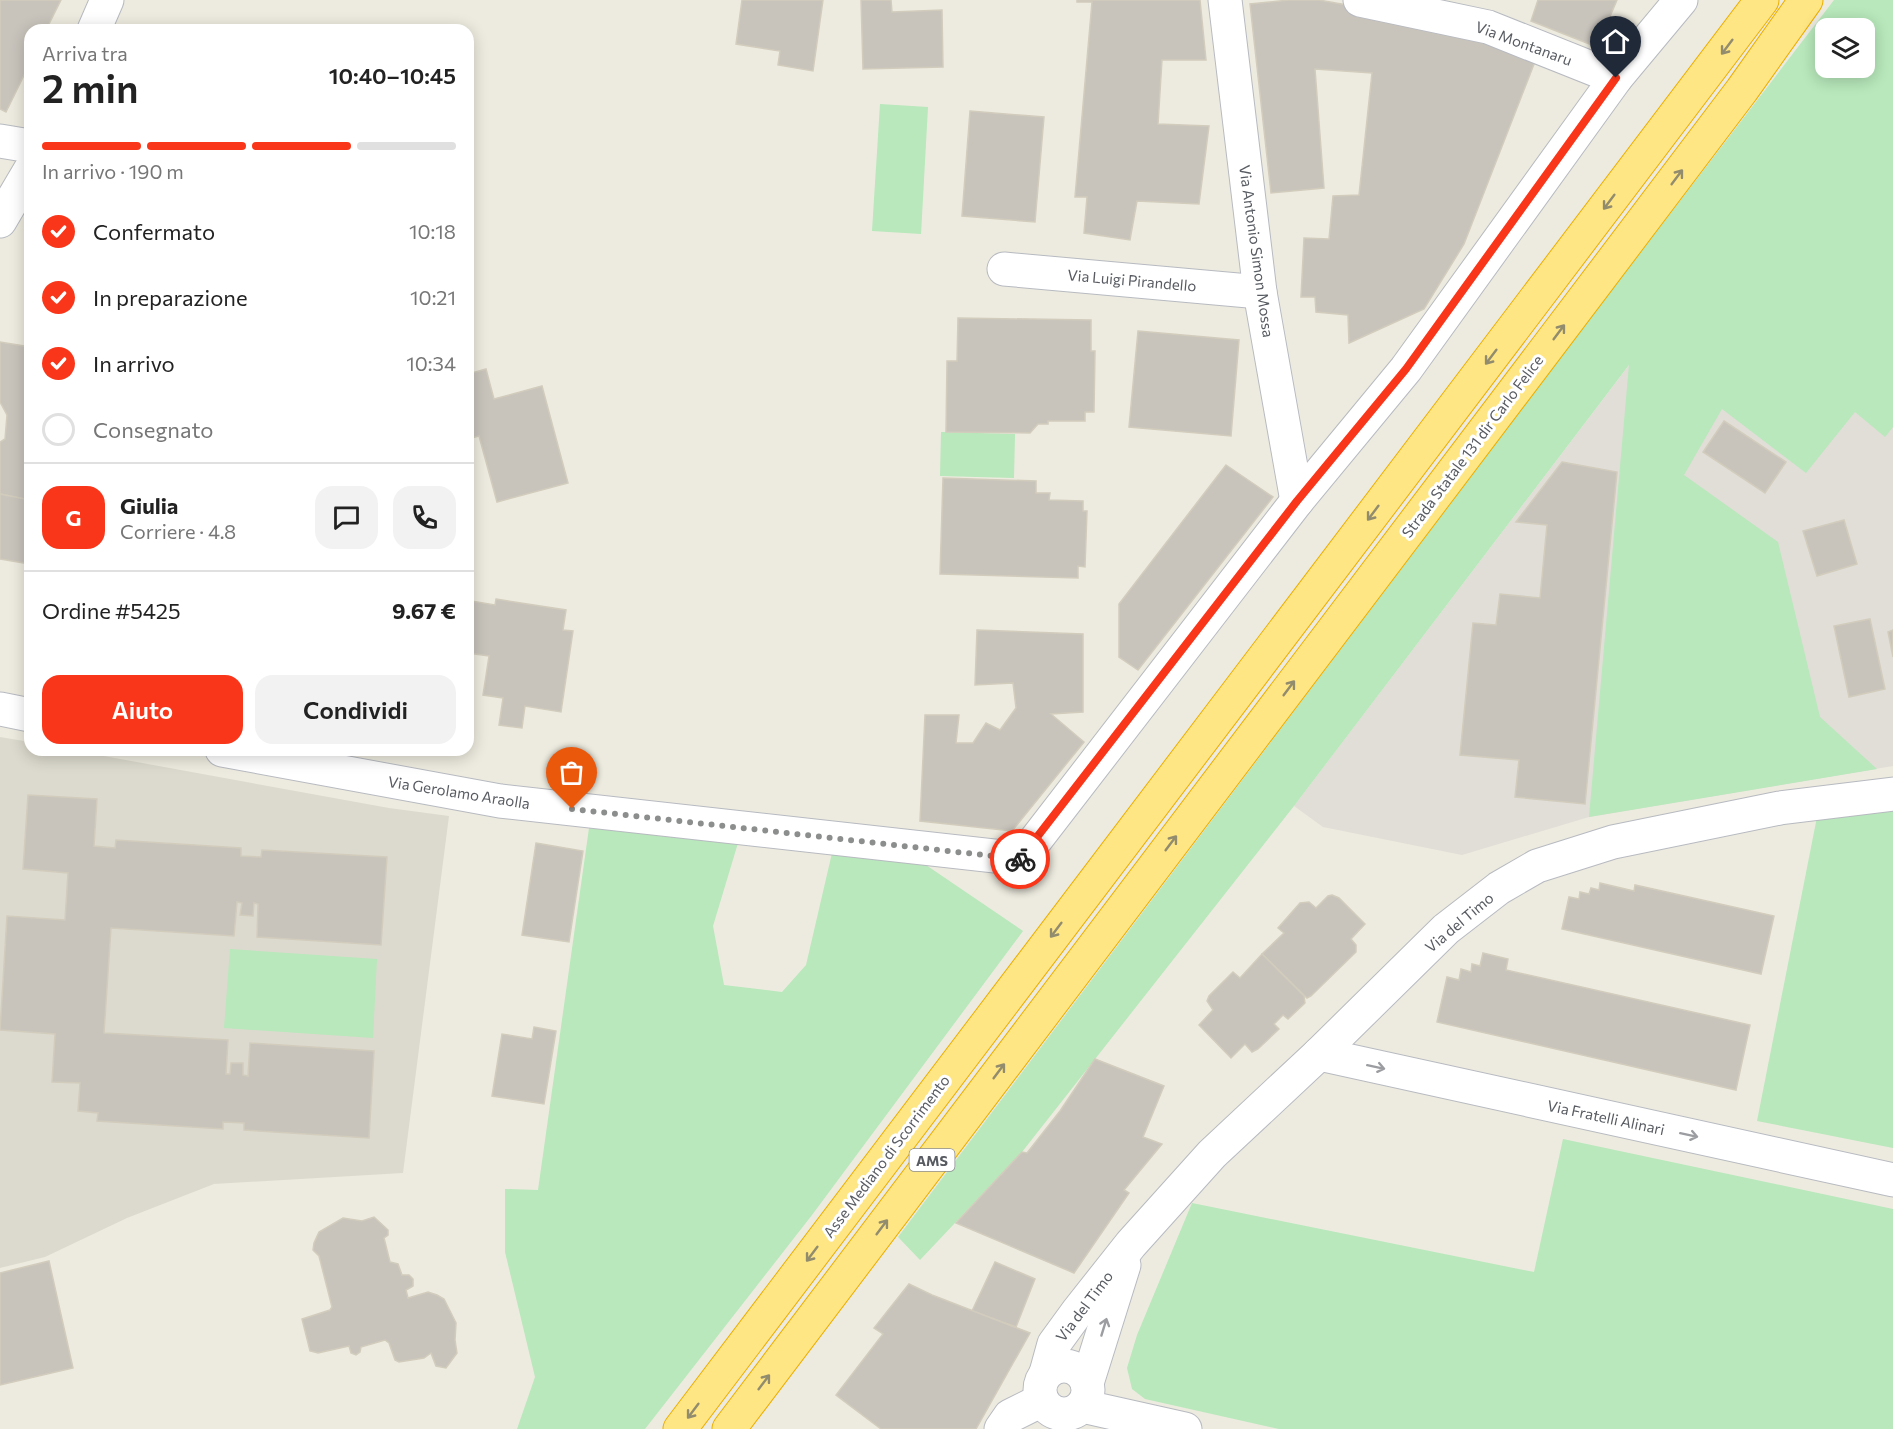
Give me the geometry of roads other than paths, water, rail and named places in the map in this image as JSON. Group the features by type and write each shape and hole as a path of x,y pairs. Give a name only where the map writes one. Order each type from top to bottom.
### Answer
{"highway":[{"name":"Asse Mediano di Scorrimento","path":"680,1429 1762,0"},
{"name":"Strada Statale 131 dir Carlo Felice","path":"729,1429 1743,90 1806,0"}],"street":[{"path":"97,24 107,0"},
{"name":"Via Antonio Simon Mossa","path":"1225,0 1260,292 1297,501"},
{"name":"Via Montanaru","path":"1360,0 1488,27 1616,78"},
{"path":"1297,501 1406,369 1616,78 1681,0"},
{"path":"0,141 24,145"},
{"path":"0,221 24,180"},
{"name":"Via Luigi Pirandello","path":"1004,269 1260,292"},
{"name":"Via Gerolamo Araolla","path":"255,756 500,801 1021,859 1297,501"},
{"path":"0,709 24,714"},
{"name":"Via del Timo","path":"1044,1387 1054,1344 1131,1244 1212,1154 1319,1054 1446,929 1500,888 1537,866 1612,842 1780,808 1893,794"},
{"name":"Via Fratelli Alinari","path":"1319,1054 1893,1180"},
{"name":"Via del Timo","path":"1081,1408 1131,1244"},
{"path":"1001,1429 1010,1416 1044,1387 1060,1366 1080,1371 1081,1408"},
{"path":"1044,1387 1047,1408 1053,1412 1063,1414 1081,1408 1185,1429"}]}
